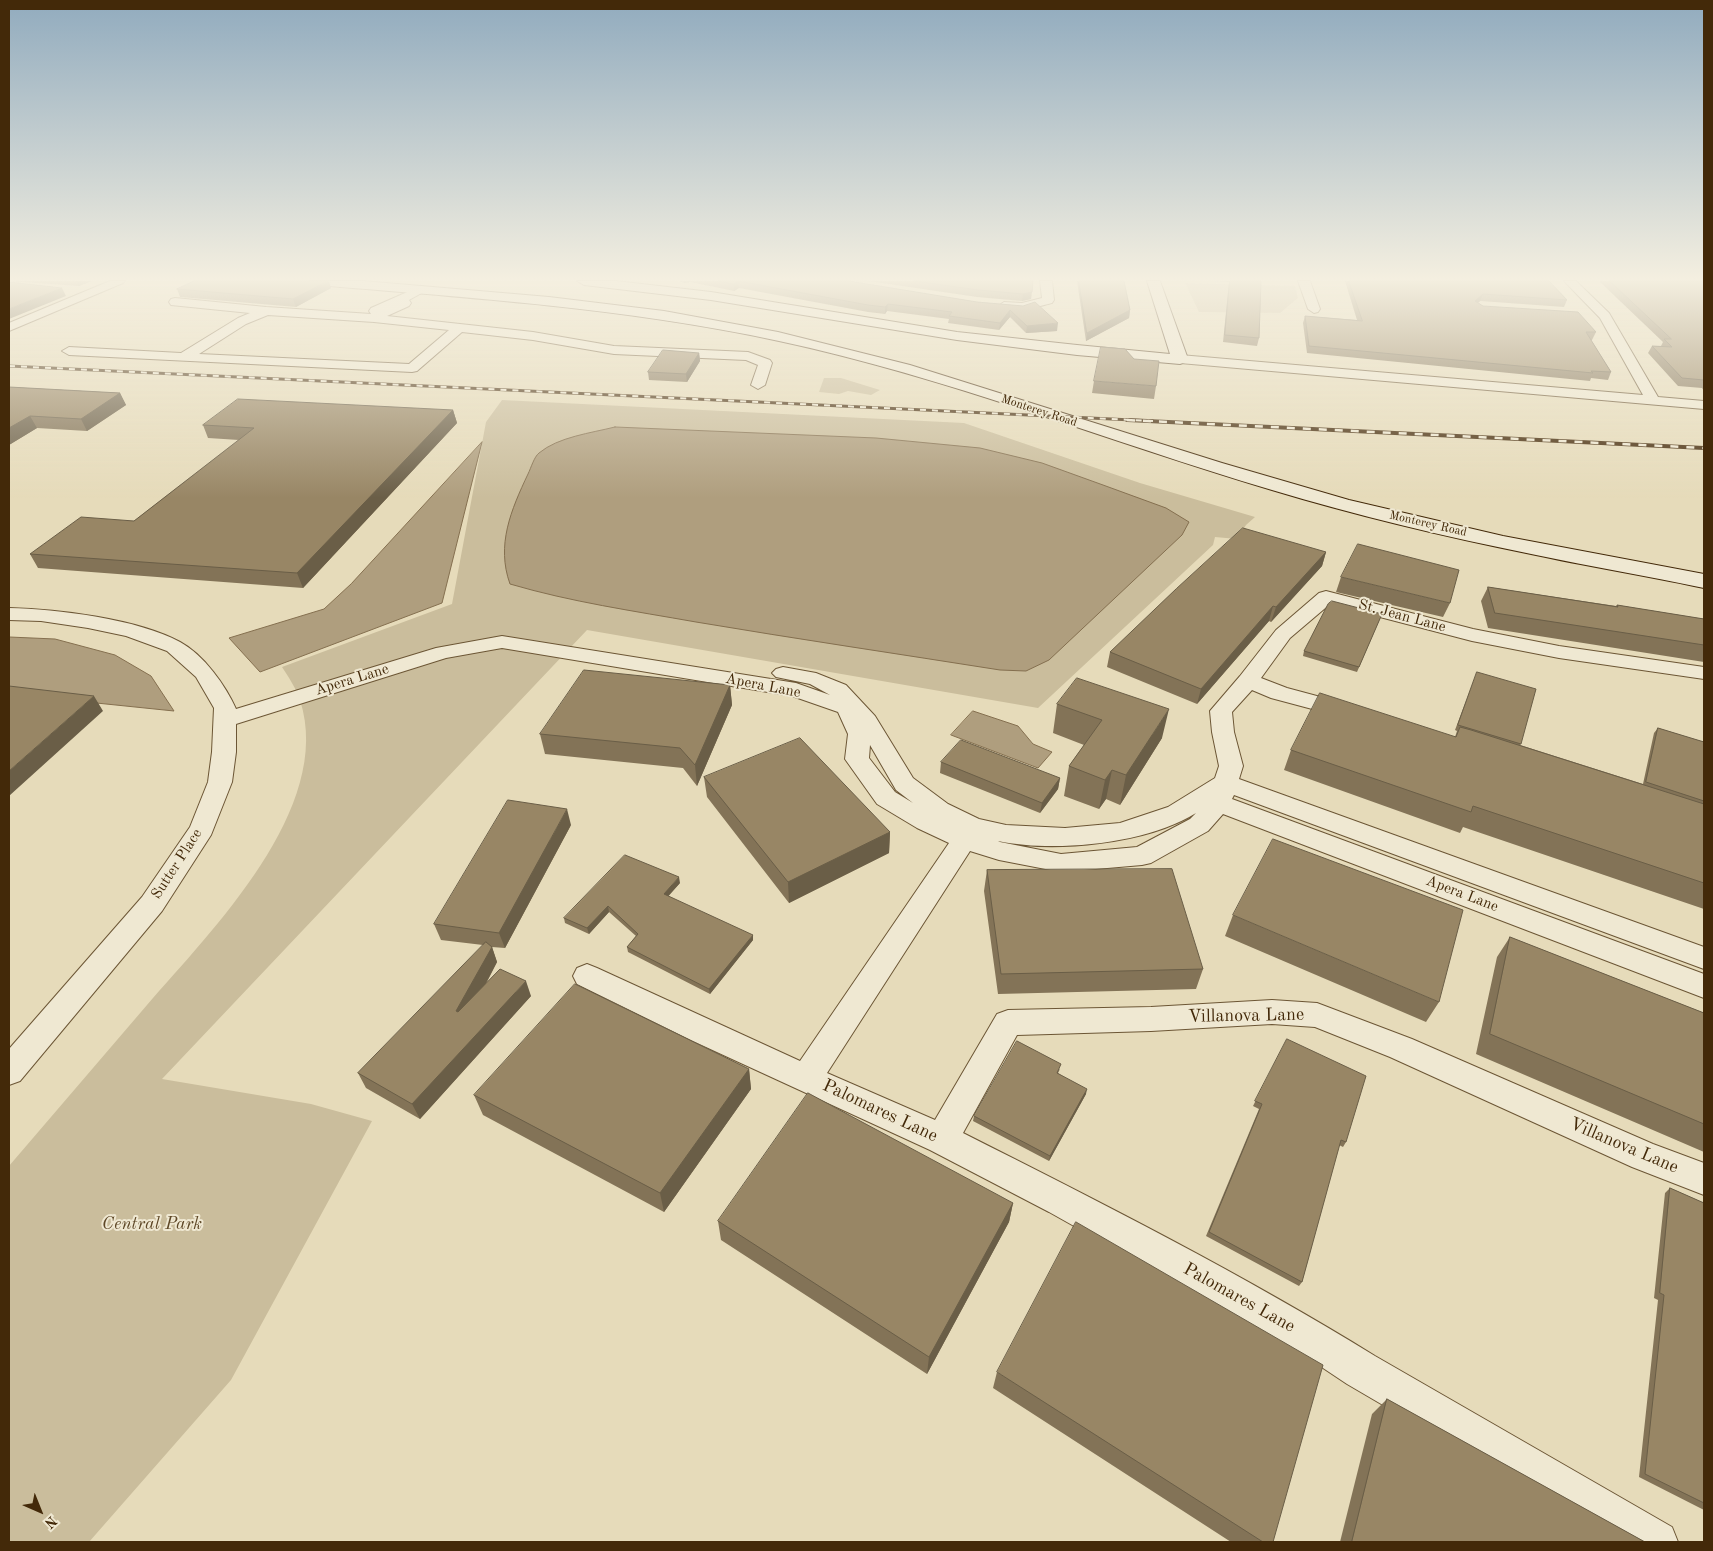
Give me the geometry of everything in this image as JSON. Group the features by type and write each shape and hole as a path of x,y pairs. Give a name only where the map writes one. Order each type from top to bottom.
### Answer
{"main road":[{"name":"Monterey Road","path":"850,353 920,372 1166,453 1329,500 1534,548 1701,579"},
{"path":"1116,353 1180,359 1178,353"}],"street":[{"path":"115,353 412,368 429,353"},
{"path":"184,357 190,353"},
{"path":"689,353 748,356 766,363 758,385"},
{"path":"1626,353 1653,400"},
{"path":"1180,359 1704,405"},
{"name":"St. Jean Lane","path":"1222,793 1231,766 1223,732 1221,711 1248,682 1283,634 1326,596 1472,635 1559,652 1704,673"},
{"name":"Sutter Place","path":"9,614 41,615 88,622 131,631 174,647 204,673 224,714 224,752 220,782 202,829 152,904 9,1072"},
{"name":"Apera Lane","path":"224,714 443,652 502,642 796,690 846,708 859,734 857,759 886,798 926,822 969,834 999,851 1061,863 1142,856 1199,825 1222,793"},
{"path":"1248,682 1279,694 1363,715"},
{"name":"Apera Lane","path":"1222,793 1704,958"},
{"name":"Apera Lane","path":"1222,793 1704,986"},
{"name":"Palomares Lane","path":"807,1077 969,834"},
{"name":"Palomares Lane","path":"587,976 704,1032 942,1139 1061,1200 1315,1341 1360,1370 1658,1542"},
{"name":"Villanova Lane","path":"942,1139 1008,1022 1151,1019 1272,1012 1317,1015 1401,1048 1600,1137 1704,1179"}],"green space":[{"path":"824,378 841,378 880,390 871,395 848,391 839,394 819,392"},
{"name":"Central Park","path":"502,400 964,423 1140,483 1255,517 1246,525 1237,539 1215,537 1213,545 1038,708 587,630 162,1079 311,1104 372,1121 231,1380 89,1542 9,1542 9,1166 233,904 261,865 284,824 300,783 306,741 300,700 282,667 452,604 486,422"}],"shaded area":[{"path":"615,427 876,438 980,448 1042,463 1166,508 1189,522 1182,535 1049,660 1026,671 1000,670 696,622 579,601 510,584 506,570 505,555 507,528 516,501 536,457 547,448 565,439"},
{"path":"482,442 442,603 260,672 229,638 324,609 351,584"},
{"path":"9,637 55,639 115,655 151,676 174,711 9,694"},
{"path":"973,711 1018,726 1033,744 1052,752 1038,768 951,735"}],"building":[{"path":"661,353 699,353 686,374 648,372"},
{"path":"1100,353 1129,353 1134,359 1159,361 1156,386 1094,381"},
{"path":"1387,353 1599,353 1611,372 1591,371 1593,373"},
{"path":"1659,353 1704,353 1704,380 1682,378"},
{"path":"9,387 120,393 81,419 30,416 9,428"},
{"path":"238,399 453,410 297,573 30,554 81,517 134,521 254,428 203,425"},
{"path":"1243,528 1326,552 1276,607 1273,606 1201,689 1110,652 1176,589"},
{"path":"1358,544 1459,570 1450,603 1341,577"},
{"path":"1488,587 1704,619 1704,645 1495,613"},
{"path":"1332,601 1382,614 1359,667 1304,651 1328,604"},
{"path":"584,670 730,685 695,765 680,748 540,734"},
{"path":"1477,672 1536,689 1521,744 1458,725"},
{"path":"1077,678 1169,709 1126,775 1112,770 1105,780 1069,766 1102,720 1057,704"},
{"path":"9,686 94,696 9,771"},
{"path":"1320,693 1456,737 1460,727 1471,730 1704,804 1704,883 1473,806 1471,812 1291,750"},
{"path":"1658,728 1704,742 1704,801 1646,782"},
{"path":"800,738 890,832 788,882 704,777"},
{"path":"961,740 1060,778 1042,803 941,762"},
{"path":"508,800 567,809 499,933 434,924"},
{"path":"1273,839 1463,910 1439,1002 1233,915"},
{"path":"625,855 679,877 664,894 753,935 709,989 627,947 638,934 608,906 587,928 564,918"},
{"path":"1172,869 1203,969 1001,974 987,870"},
{"path":"1510,937 1704,1013 1704,1124 1490,1034"},
{"path":"486,942 492,947 456,1011 458,1012 500,969 526,981 412,1104 358,1073"},
{"path":"575,984 749,1069 660,1193 474,1095"},
{"path":"1287,1039 1366,1076 1346,1142 1341,1140 1302,1282 1209,1232 1262,1104 1255,1101"},
{"path":"1017,1041 1061,1064 1057,1073 1087,1089 1050,1156 974,1116"},
{"path":"808,1093 1013,1203 929,1357 718,1221"},
{"path":"1670,1188 1704,1203 1704,1503 1645,1474 1664,1295 1660,1293"},
{"path":"1076,1222 1323,1365 1273,1542 1263,1542 997,1372"},
{"path":"1387,1399 1645,1542 1352,1542"}],"railway":[{"path":"9,366 1153,421"},
{"path":"1127,420 1704,448"}]}
